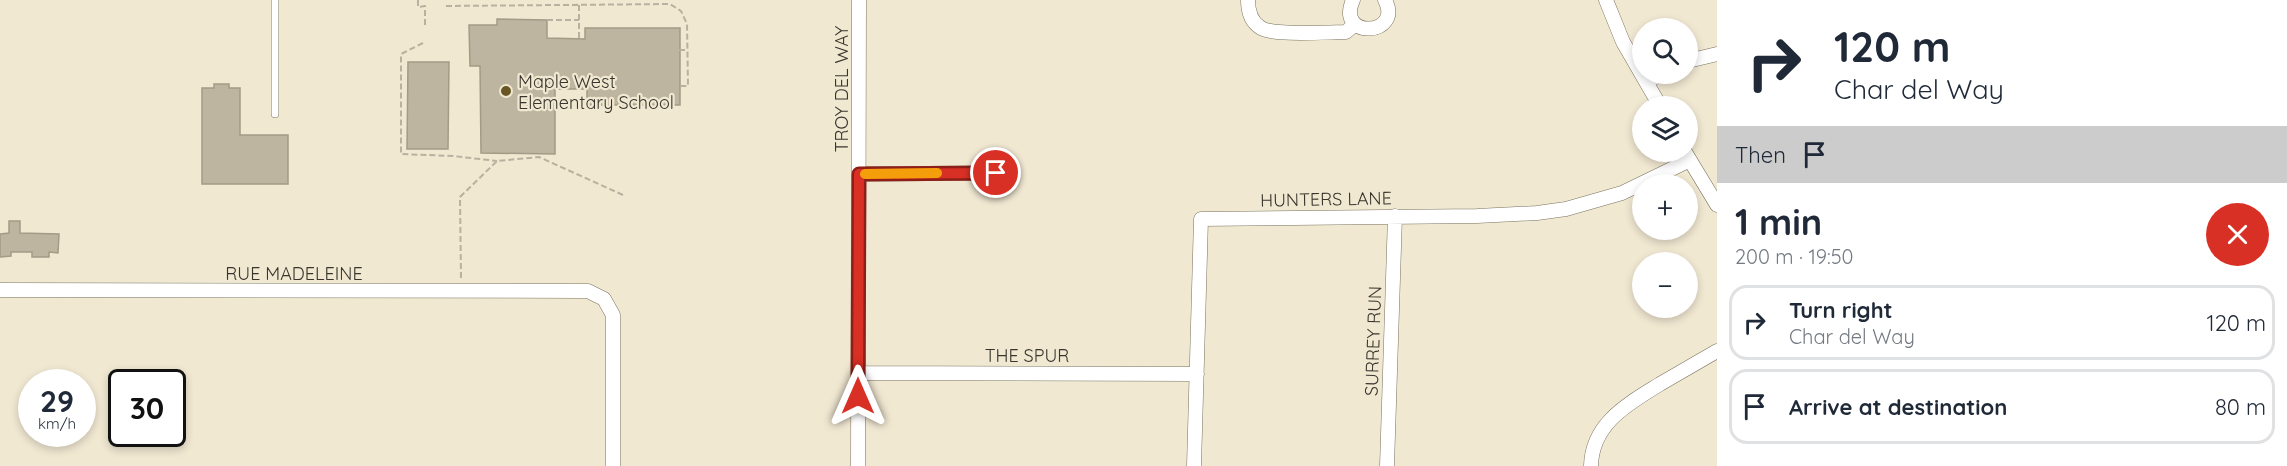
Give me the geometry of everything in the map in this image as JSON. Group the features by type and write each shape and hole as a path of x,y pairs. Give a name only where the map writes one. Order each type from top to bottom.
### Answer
{"street":[{"name":"TROY DEL WAY","path":"858,466 859,0"},
{"path":"1248,0 1249,14 1254,23 1271,32 1346,32 1355,24"},
{"path":"1353,0 1350,13 1355,24 1366,29 1379,27 1387,17 1385,0"},
{"path":"1606,0 1632,58"},
{"path":"1698,59 1717,54"},
{"name":"HUNTERS LANE","path":"1194,466 1201,219 1477,216 1566,209 1622,193 1676,162"},
{"path":"1691,162 1717,205"},
{"path":"859,174 996,173"},
{"name":"SURREY RUN","path":"1387,466 1395,216"},
{"name":"RUE MADELEINE","path":"0,290 588,291 604,299 613,315 614,466"},
{"path":"1591,466 1593,447 1599,433 1620,409 1717,351"},
{"name":"THE SPUR","path":"858,373 1197,374"}],"lane":[{"path":"275,0 275,114"}],"path":[{"path":"418,0 418,7 425,6 425,26"},
{"path":"446,6 670,4 681,11 687,24 688,86 680,86"},
{"path":"579,5 579,39"},
{"path":"547,20 579,20"},
{"path":"423,43 401,54 401,154 453,156 496,161 539,158 623,195"},
{"path":"679,50 687,50"},
{"path":"461,278 460,197 496,161"}],"building":[{"path":"497,19 547,20 547,38 585,39 585,28 680,28 680,105 587,105 587,89 555,89 555,154 481,153 480,66 470,66 469,25 497,25"},
{"path":"408,62 449,62 448,149 407,149"},
{"path":"214,84 229,84 229,88 240,88 240,135 288,135 288,184 202,184 202,88 214,88"},
{"path":"9,221 20,221 20,233 59,234 58,253 49,252 49,257 32,257 32,252 11,252 11,256 0,257 0,234 9,233"}],"slow traffic":[{"path":"865,174 937,173"}],"place":[{"name":"Maple West Elementary School","path":"506,91"}],"route":[{"path":"858,396 859,174 996,173"}]}
